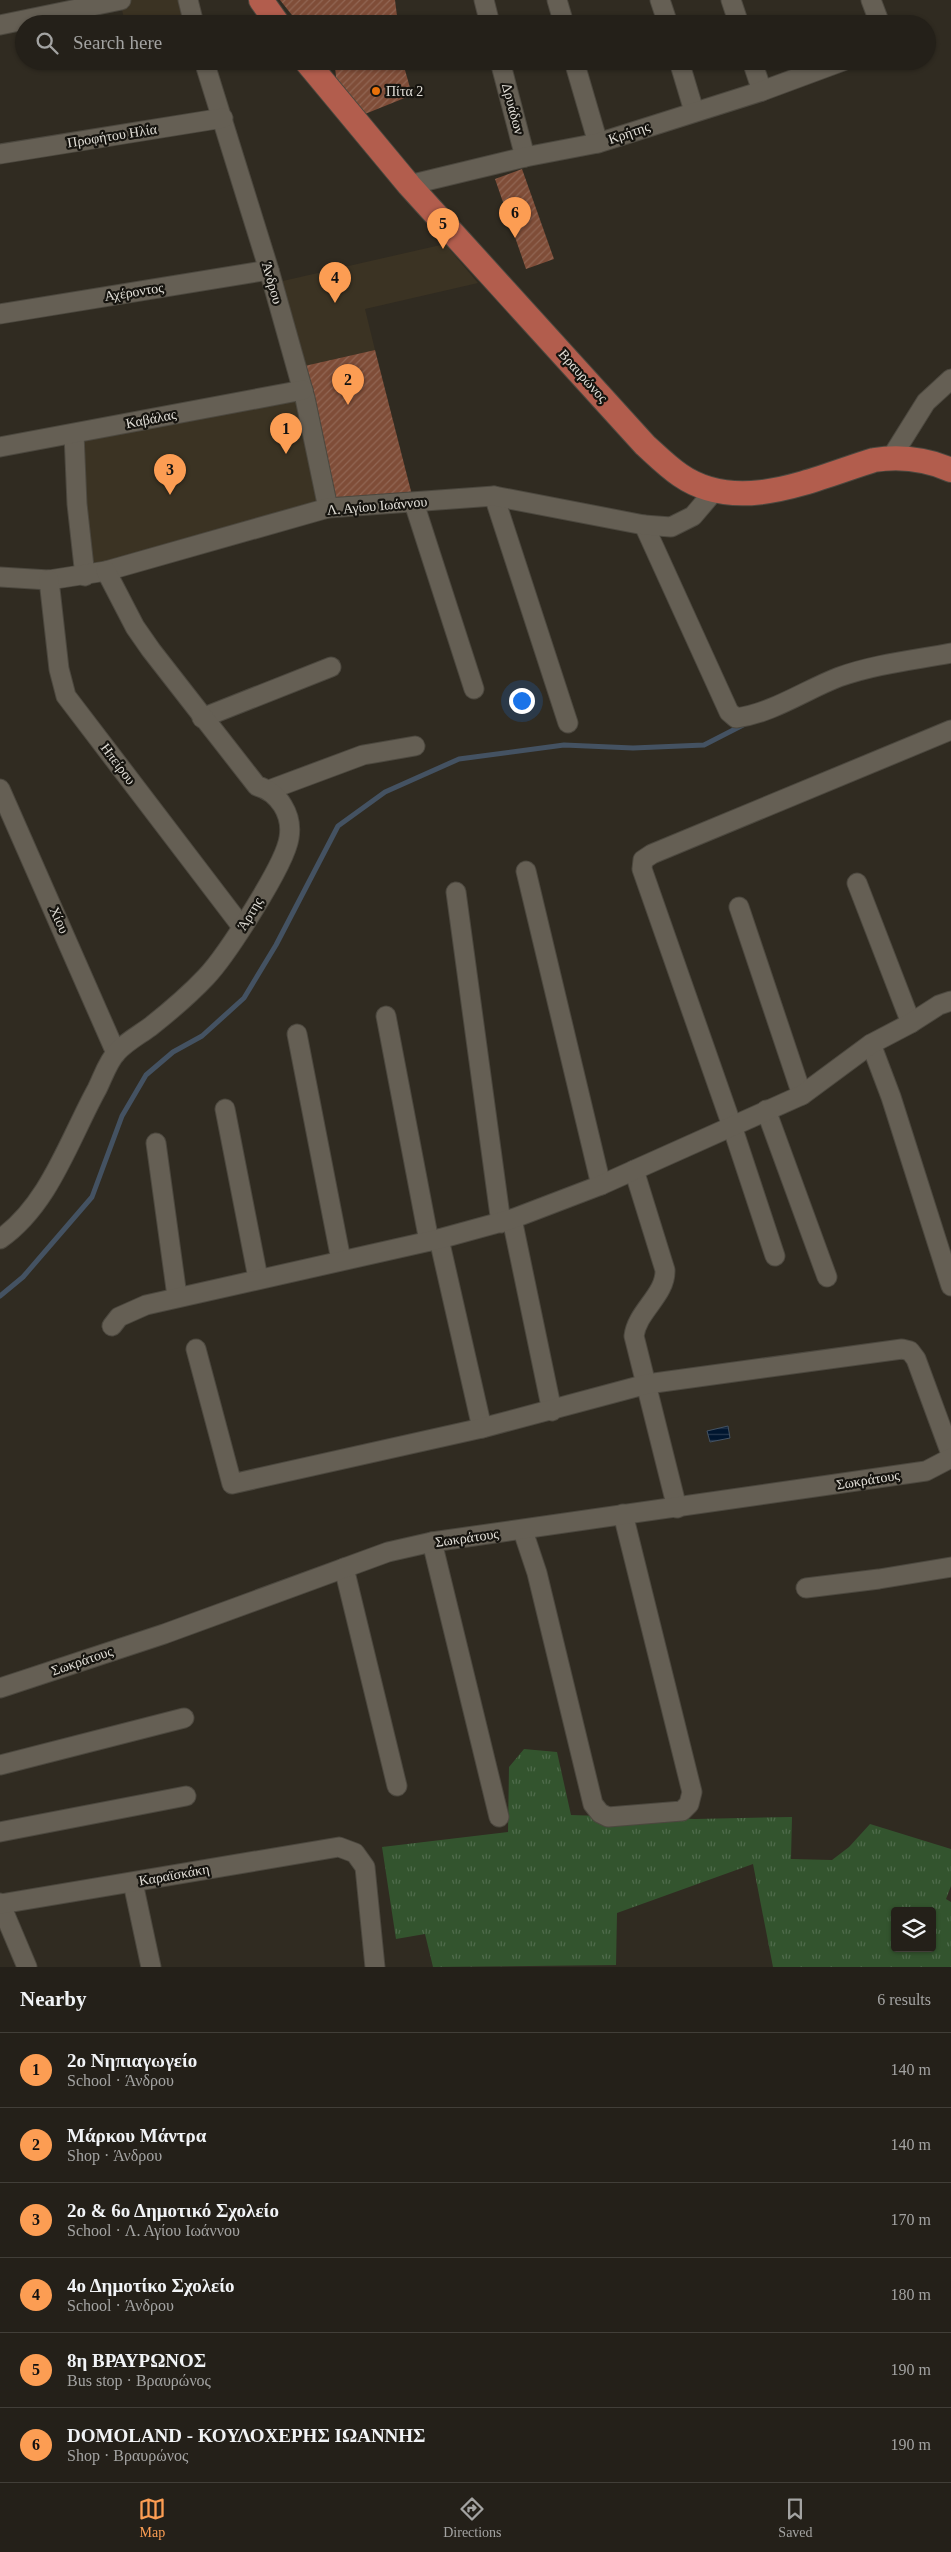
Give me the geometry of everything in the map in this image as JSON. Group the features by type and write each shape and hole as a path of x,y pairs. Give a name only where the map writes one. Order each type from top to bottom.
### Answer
{"main road":[{"path":"261,0 272,15"},
{"name":"Βραυρώνος","path":"313,70 408,185 646,445 681,476 716,489 742,494 764,492 874,460 890,458 917,459 951,470"}],"street":[{"path":"48,15 120,0"},
{"path":"188,0 192,15"},
{"path":"484,0 488,15"},
{"path":"557,0 561,15"},
{"path":"660,0 665,15"},
{"path":"731,0 736,15"},
{"path":"871,0 877,15"},
{"path":"0,25 15,22"},
{"name":"Άνδρου","path":"207,70 224,118 303,390 328,508"},
{"name":"Δρυάδων","path":"502,70 525,157"},
{"path":"577,70 598,143"},
{"path":"682,70 694,111"},
{"path":"755,70 762,91"},
{"name":"Κρήτης","path":"408,185 525,157 598,143 762,91 819,70"},
{"name":"Προφήτου Ηλία","path":"0,154 224,118"},
{"name":"Αχέροντος","path":"0,314 269,270"},
{"path":"890,458 926,402 951,379"},
{"name":"Καβάλας","path":"0,447 303,390"},
{"path":"74,434 77,504 85,576"},
{"name":"Λ. Αγίου Ιωάννου","path":"0,577 49,580 106,572 328,508 494,496 644,525 671,527 686,521 699,510 716,489"},
{"path":"494,496 568,723"},
{"path":"414,503 474,689"},
{"path":"644,525 729,712 736,718 764,710 865,668 951,653"},
{"name":"Άρτης","path":"0,1239 18,1227 29,1215 63,1158 116,1053 164,1016 207,977 229,948 278,866 289,839 290,820 285,808 269,790 257,786 202,718 136,628 106,572"},
{"name":"Ηπείρου","path":"49,580 59,669 66,696 242,927"},
{"path":"202,718 331,667"},
{"path":"774,1256 732,1126 642,869 643,860 652,854 951,730"},
{"path":"269,790 363,755 415,746"},
{"name":"Χίου","path":"0,788 116,1053"},
{"path":"526,871 602,1184"},
{"path":"857,883 911,1023"},
{"path":"456,892 507,1221 552,1411"},
{"path":"739,907 802,1095"},
{"path":"112,1326 119,1316 131,1310 177,1296 434,1240 507,1221 602,1184 802,1095 871,1044 911,1023 939,1005 951,1001"},
{"path":"386,1016 434,1240 482,1428"},
{"path":"297,1034 341,1260"},
{"path":"871,1044 891,1097 951,1286"},
{"path":"225,1109 258,1278"},
{"path":"766,1110 827,1277"},
{"path":"156,1143 177,1296"},
{"path":"634,1170 665,1270 666,1280 635,1326 634,1336 677,1508"},
{"path":"196,1349 232,1484 482,1428 552,1411 647,1384 902,1349 910,1351 916,1359 951,1454"},
{"name":"Σωκράτους","path":"0,1688 164,1634 388,1552 432,1542 524,1531 623,1514 677,1508 926,1471 951,1458"},
{"path":"524,1531 539,1582 592,1804 608,1817 682,1812 689,1804 692,1792 623,1514"},
{"path":"432,1542 499,1817"},
{"path":"806,1588 879,1579 951,1567"},
{"path":"344,1568 397,1786"},
{"path":"0,1765 184,1718"},
{"path":"0,1832 186,1796"},
{"name":"Καραϊσκάκη","path":"1,1903 133,1883 328,1847 347,1849 362,1860 365,1867 375,1967"},
{"path":"133,1883 151,1967"},
{"path":"1,1903 27,1967"}],"shaded area":[{"path":"120,0 188,0 192,15 123,15"},
{"path":"445,244 478,283 365,309 375,350 300,367 274,283"},
{"path":"303,390 328,508 85,576 74,434"}],"green space":[{"path":"524,1749 557,1752 571,1815 695,1819 792,1817 791,1859 832,1860 849,1847 870,1824 951,1849 951,1886 946,1899 951,1902 951,1967 773,1967 753,1864 617,1913 616,1965 433,1967 425,1934 396,1939 382,1847 508,1832 509,1767"}],"water":[{"path":"728,1426 730,1438 710,1442 707,1431"}],"building":[{"path":"280,0 395,0 397,15 292,15"},
{"name":"Πίτα 2","path":"335,70 405,70 412,95 365,114 337,88"},
{"path":"522,169 554,259 526,269 495,179"},
{"path":"375,350 414,503 328,508 300,367"}],"waterway":[{"path":"0,1296 23,1277 92,1197 122,1116 146,1075 173,1052 202,1036 244,998 276,945 338,826 385,792 459,759 564,745 633,748 704,745 745,724"}],"place":[{"name":"Πίτα 2","path":"376,91"},
{"name":"DOMOLAND - ΚΟΥΛΟΧΕΡΗΣ ΙΩΑΝΝΗΣ","path":"515,238"},
{"name":"8η ΒΡΑΥΡΩΝΟΣ","path":"443,249"},
{"name":"4ο Δημοτίκο Σχολείο","path":"335,303"},
{"name":"Μάρκου Μάντρα","path":"348,405"},
{"name":"2ο Νηπιαγωγείο","path":"286,454"},
{"name":"2ο & 6ο Δημοτικό Σχολείο","path":"170,495"}]}
